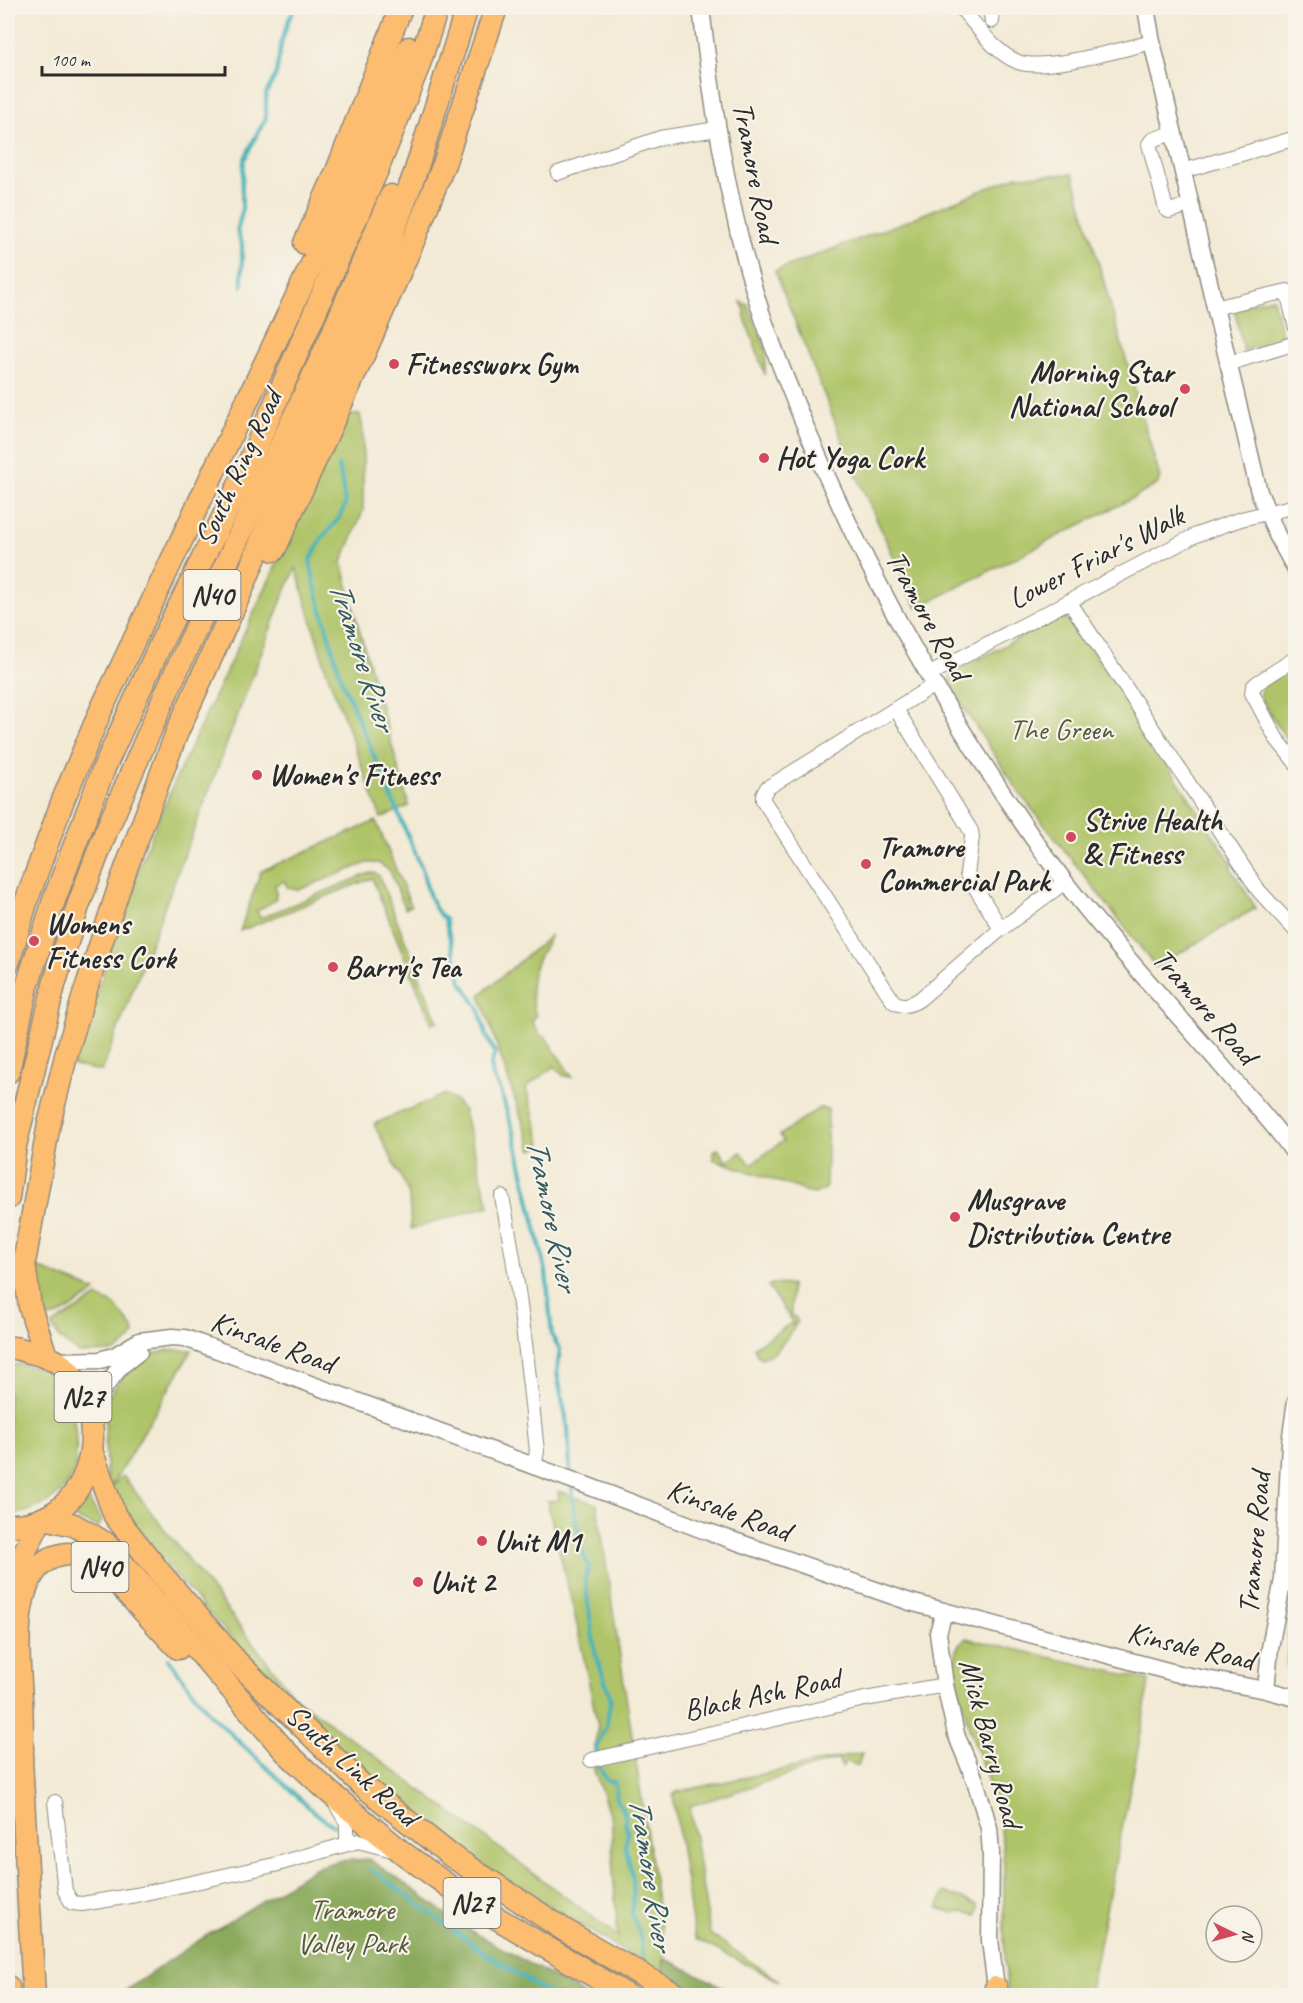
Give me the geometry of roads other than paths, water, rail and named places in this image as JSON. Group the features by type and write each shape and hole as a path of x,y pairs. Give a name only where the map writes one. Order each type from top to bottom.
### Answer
{"highway":[{"path":"168,568 216,446 337,171 401,8"},
{"path":"8,963 27,899 63,800 101,710 330,226 405,60 424,8"},
{"path":"180,543 247,424 305,307 435,8"},
{"name":"South Ring Road","path":"8,1072 27,986 51,910 104,768 161,643 241,481 373,181 418,67 435,8"},
{"path":"51,1359 34,1321 27,1293 24,1263 49,1125 67,1052 102,939 177,732 242,589 306,432 378,272 415,173 466,8"},
{"name":"South Ring Road","path":"8,1198 15,1146 54,985 78,906 105,834 168,689 333,331 394,188 466,8"},
{"path":"142,824 270,560 376,325 444,164 495,8"},
{"name":"N27","path":"8,1348 17,1348 51,1359 66,1369 79,1386 88,1409 93,1432 92,1453 83,1480 70,1499 43,1519 23,1525 8,1525"},
{"name":"N27","path":"92,1453 115,1516 162,1575 237,1662 362,1785 450,1855 566,1931 671,1992"},
{"path":"34,1995 22,1755 10,1628 10,1591 22,1557 43,1519"},
{"name":"South Link Road","path":"43,1519 74,1525 105,1543 285,1751 329,1792 403,1853 475,1905 628,1995"},
{"name":"N40","path":"22,1755 20,1610 33,1574 50,1558 67,1554 87,1558 106,1572 218,1689 285,1751"},
{"path":"8,1988 8,1995"}],"street":[{"name":"Tramore Road","path":"701,8 717,129 734,213 752,282 786,381 850,528 931,680 1014,811 1065,882 1121,951 1184,1022 1296,1156"},
{"path":"961,8 992,42 1019,62 1056,64 1152,42"},
{"path":"1146,8 1173,133 1259,492 1277,535 1296,570"},
{"path":"558,174 660,138 717,129"},
{"path":"1173,133 1152,140 1149,144 1166,209 1169,211 1190,205"},
{"path":"1183,171 1296,138"},
{"path":"1214,308 1287,291 1296,328"},
{"path":"1227,364 1296,343"},
{"name":"Lower Friar's Walk","path":"1001,929 920,999 905,1005 898,1005 893,1001 766,807 763,795 767,788 896,709 931,680 1070,601 1196,535 1241,519 1296,506"},
{"path":"1070,601 1258,891 1296,931"},
{"path":"1296,658 1257,683 1251,693 1276,738 1296,763"},
{"path":"896,709 971,831 967,874 1001,929 1065,882"},
{"path":"502,1197 510,1233 541,1469"},
{"name":"Kinsale Road","path":"51,1359 100,1360 120,1353 139,1341 185,1338 799,1565 944,1612 1179,1674 1266,1690 1296,1698"},
{"path":"88,1409 121,1366 156,1340"},
{"name":"Tramore Road","path":"1266,1690 1270,1648 1283,1579 1290,1443 1296,1401"},
{"name":"Mick Barry Road","path":"944,1612 938,1633 945,1685 956,1734 978,1790 989,1828 990,1940 997,1993"},
{"name":"Black Ash Road","path":"591,1760 865,1699 945,1685"},
{"path":"329,1792 347,1823 348,1843"},
{"path":"55,1802 65,1891 72,1902 82,1904 255,1869 348,1843 365,1842 403,1853"}],"waterway":[{"name":"Tramore River","path":"242,286 242,244 237,231 242,212 244,160 266,118 266,94 276,74 282,40 295,8"},
{"name":"Tramore River","path":"338,465 345,505 339,518 322,538 310,561 316,590 341,678 422,869 432,903 445,919 461,981 479,1009 486,1035 495,1053 491,1065 492,1074 501,1092 515,1138 546,1272 552,1336 560,1349 557,1373 568,1428 570,1475"},
{"name":"Tramore River","path":"572,1485 575,1518 583,1553 589,1567 585,1581 595,1652 611,1699 606,1726 596,1748 598,1764 606,1780 615,1783 617,1799 625,1815 628,1833 625,1845 633,1879 631,1913 639,1930 645,1969"},
{"path":"168,1659 210,1714 315,1813 334,1826"},
{"path":"371,1869 486,1954 552,1996"},
{"name":"Tramore River","path":"645,1985 646,1996"}],"place":[{"name":"Fitnessworx Gym","path":"394,364"},
{"name":"Morning Star National School","path":"1185,389"},
{"name":"Hot Yoga Cork","path":"764,458"},
{"name":"Women's Fitness","path":"257,775"},
{"name":"Strive Health & Fitness","path":"1071,837"},
{"name":"Tramore Commercial Park","path":"866,864"},
{"name":"Womens Fitness Cork","path":"34,941"},
{"name":"Barry's Tea","path":"333,967"},
{"name":"Musgrave Distribution Centre","path":"955,1217"},
{"name":"Unit M1","path":"482,1541"},
{"name":"Unit 2","path":"418,1582"}],"park label":[{"name":"The Green","path":"1061,729"},
{"name":"Tramore Valley Park","path":"352,1926"}]}
